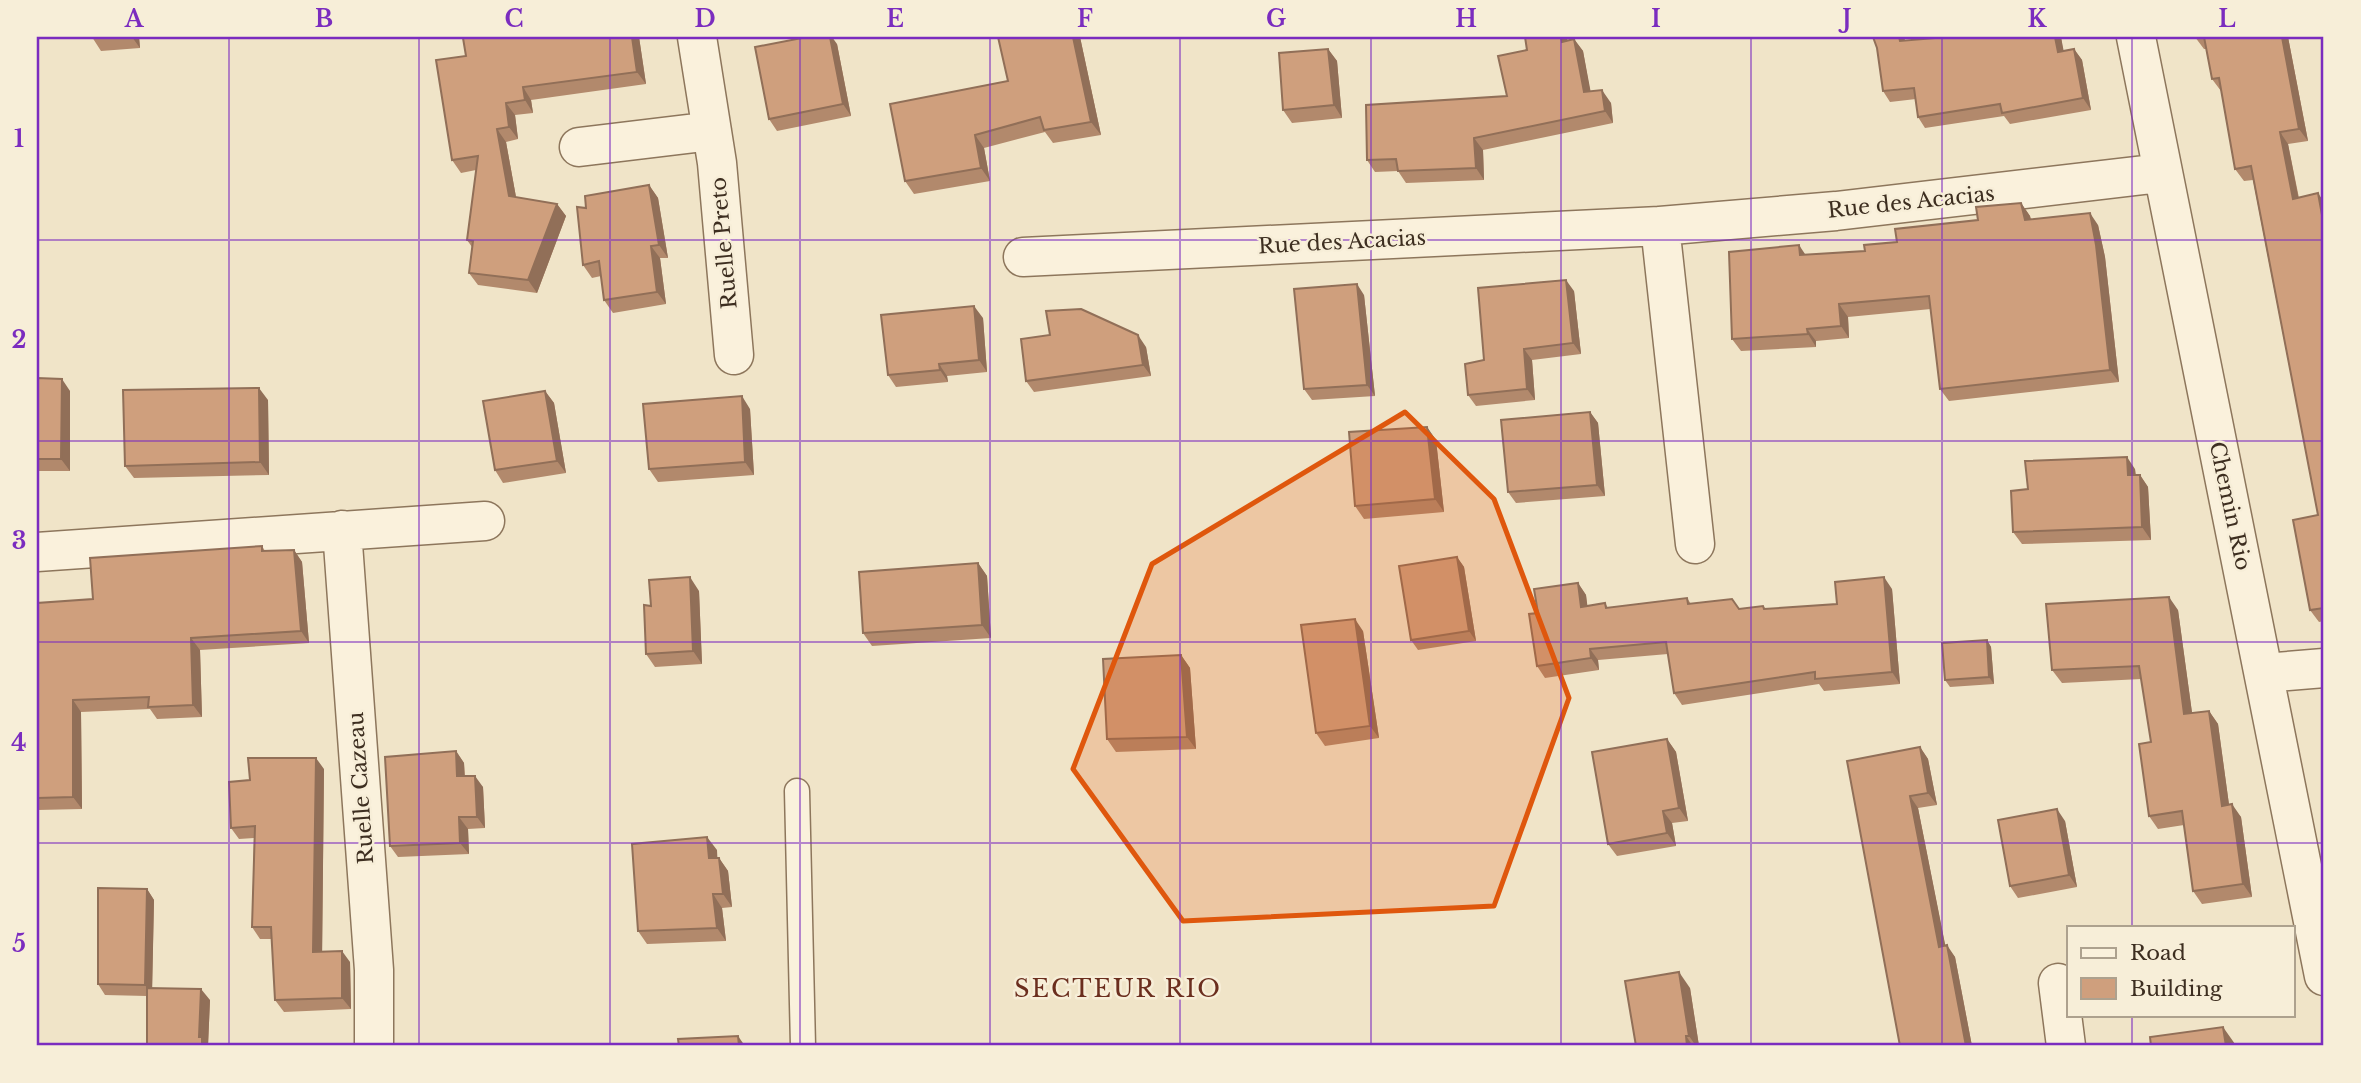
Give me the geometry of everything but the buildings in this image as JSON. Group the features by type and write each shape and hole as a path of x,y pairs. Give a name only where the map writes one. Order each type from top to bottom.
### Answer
{"street":[{"name":"Ruelle Preto","path":"697,37 712,131 734,355"},
{"name":"Chemin Rio","path":"2137,37 2161,173 2264,673 2312,839 2324,976"},
{"path":"579,147 712,131"},
{"name":"Rue des Acacias","path":"1023,257 1660,226 1836,211 2161,173"},
{"path":"1660,226 1695,544"},
{"path":"37,552 485,521"},
{"name":"Ruelle Cazeau","path":"342,530 374,970 374,1046"},
{"path":"2264,673 2324,668"},
{"path":"2058,983 2066,1046"}],"lane":[{"path":"797,791 803,1046"}],"highlighted area":[{"path":"1405,412 1494,499 1569,698 1494,906 1183,921 1073,769 1152,564"}],"district":[{"name":"SECTEUR RIO","path":"1118,989"}]}
